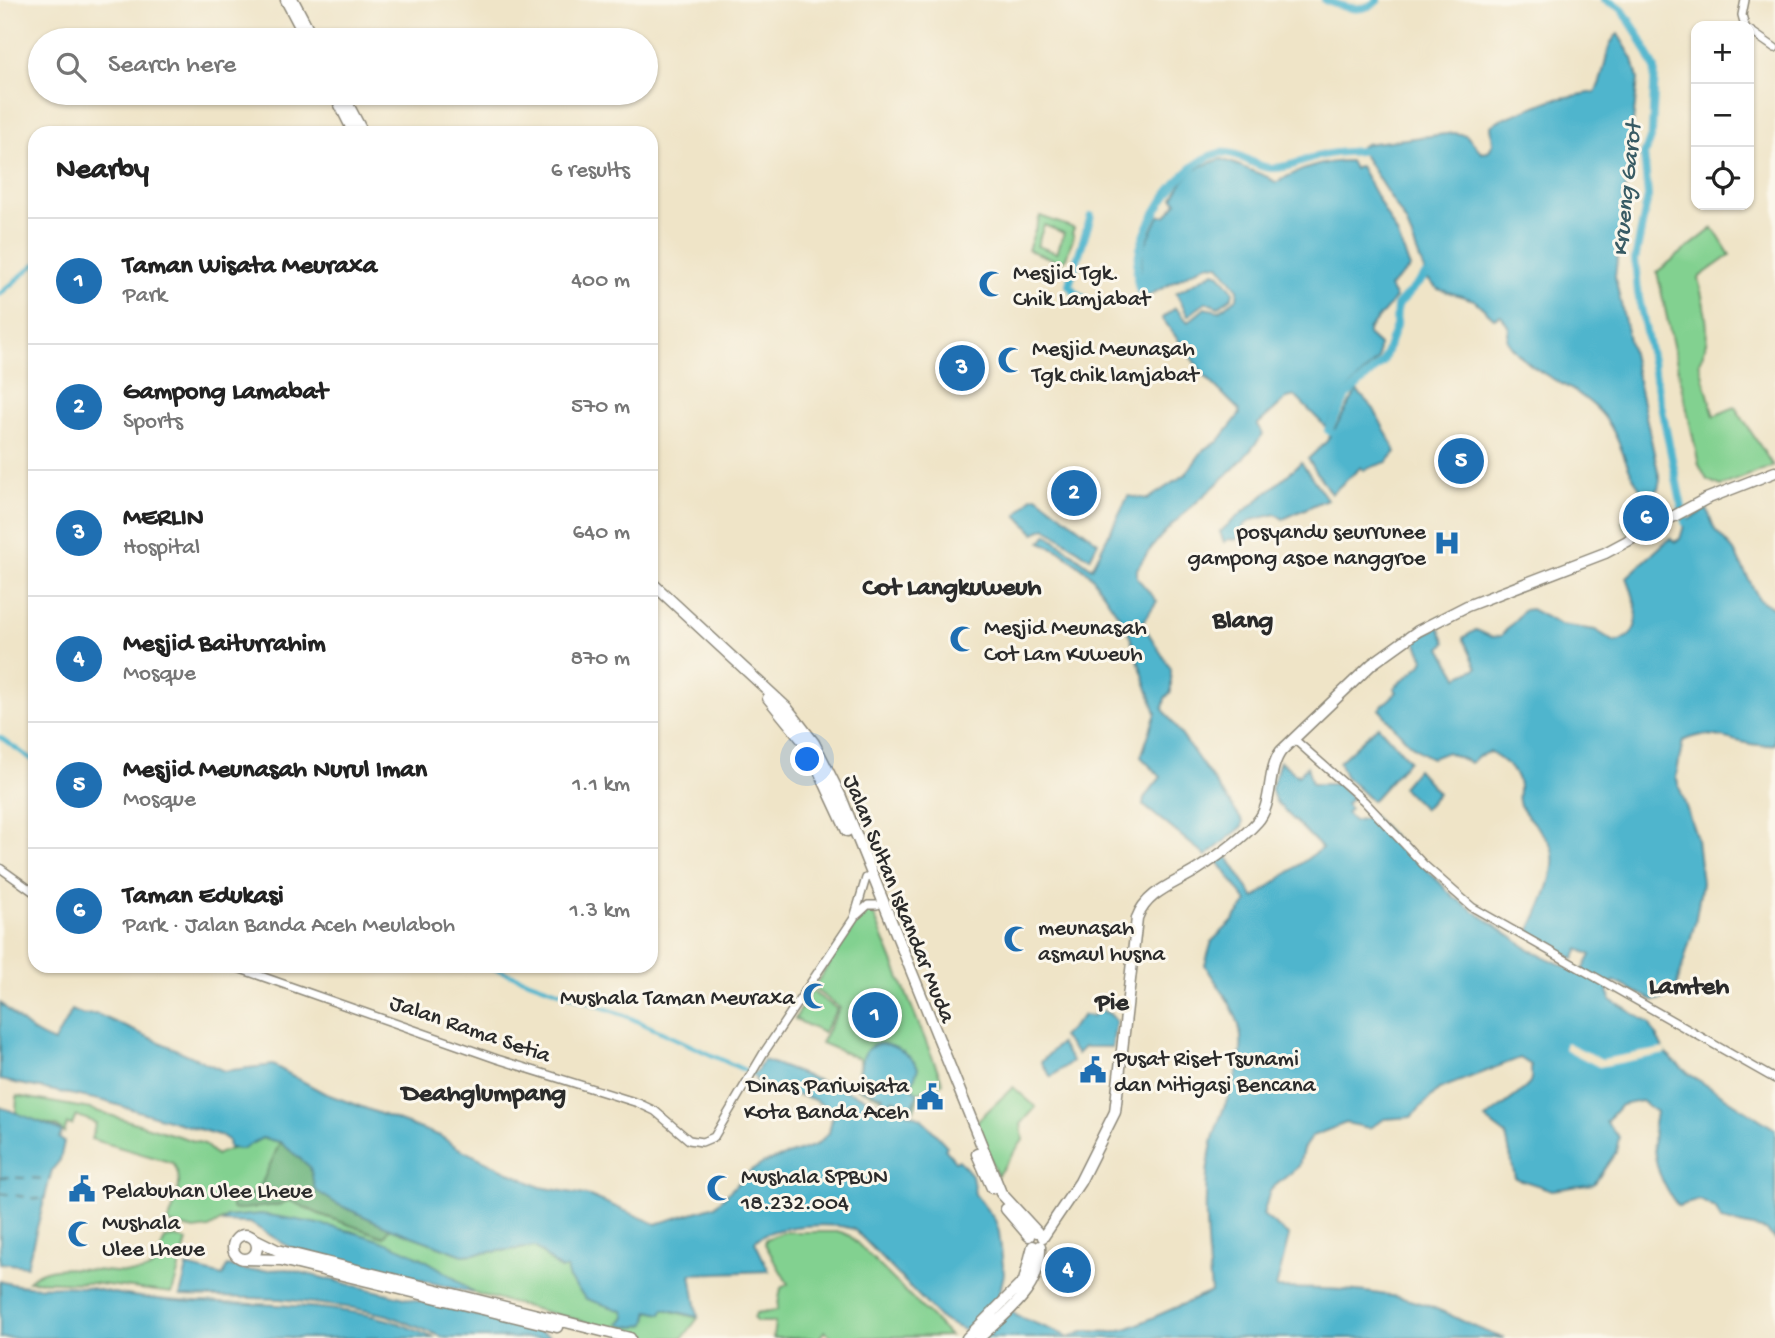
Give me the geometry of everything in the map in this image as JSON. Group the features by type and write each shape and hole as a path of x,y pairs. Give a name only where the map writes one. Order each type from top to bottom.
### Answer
{"highway":[{"path":"286,0 305,28"},
{"path":"293,0 304,28"},
{"path":"340,105 350,126"},
{"path":"348,105 359,126"},
{"path":"979,1338 1008,1305 1026,1278 1037,1239 1080,1182 1115,1112 1137,918 1141,906 1149,898 1217,856 1262,816 1273,763 1294,739 1372,664 1418,631 1466,606 1605,553 1703,501 1775,472"},
{"name":"Jalan Sultan Iskandar Muda","path":"658,588 766,687 814,743 841,797 1001,1193 1037,1239"},
{"name":"Jalan Sultan Iskandar Muda","path":"658,598 763,692 793,726 818,764 990,1185 1037,1239"},
{"path":"602,1338 281,1260 247,1259 236,1255 233,1244 240,1235 253,1238 277,1250 630,1338"},
{"path":"247,1259 257,1249 253,1238"},
{"path":"967,1338 1008,1305"}],"street":[{"path":"1744,21 1745,0"},
{"path":"1754,33 1775,48"},
{"path":"1294,739 1371,807 1423,864 1458,897 1775,1079"},
{"path":"0,867 28,888"},
{"path":"855,918 866,878"},
{"path":"855,918 868,905 877,905"},
{"name":"Jalan Rama Setia","path":"252,973 497,1059 638,1103 655,1111 690,1140 702,1142 714,1137 751,1073 855,918"}],"green space":[{"path":"1040,216 1074,228 1066,258 1061,262 1028,250","holes":["1044,225 1064,233 1057,253 1037,246"]},
{"path":"1713,228 1730,255 1698,278 1707,332 1704,353 1699,362 1714,416 1735,407 1773,466 1721,486 1707,480 1699,465 1657,272"},
{"path":"1663,500 1669,513 1630,535 1622,522"},
{"path":"871,908 943,1083 921,1091 914,1110 856,1088 860,1059 821,1043 840,1008 813,988 863,913"},
{"path":"811,991 837,1009 823,1033 795,1019"},
{"path":"1013,1087 1036,1107 1021,1124 1023,1140 997,1176 976,1122"},
{"path":"17,1096 90,1109 204,1144 216,1155 262,1138 280,1142 261,1185 255,1191 238,1197 264,1205 276,1205 289,1200 319,1214 384,1237 390,1228 463,1255 535,1247 560,1269 566,1268 623,1311 625,1317 620,1323 635,1327 645,1324 649,1311 664,1309 698,1318 683,1338 647,1338 473,1293 422,1258 352,1231 227,1217 209,1228 194,1230 168,1223 179,1185 173,1163 91,1139 96,1123 76,1115 72,1125 67,1124 64,1133 58,1127 16,1115"},
{"path":"280,1142 310,1167 337,1204 390,1228 384,1237 319,1214 289,1200 279,1205 234,1210 232,1201 258,1192"},
{"path":"784,1232 841,1232 850,1236 950,1336 833,1338 825,1331 819,1338 773,1338 775,1322 757,1322 754,1319 756,1313 777,1310 781,1288 788,1284 765,1244 766,1239"},
{"path":"175,1237 187,1241 172,1293 91,1283 28,1281 41,1272 58,1269 132,1273 145,1271 156,1262 165,1239"}],"water":[{"path":"1618,34 1633,59 1638,79 1615,277 1660,480 1658,489 1647,496 1634,478 1614,432 1600,412 1577,393 1528,363 1507,340 1509,328 1501,315 1494,318 1474,300 1438,289 1427,279 1406,222 1359,148 1365,144 1454,133 1466,135 1482,153 1488,152 1493,144 1491,126 1497,121 1551,100 1595,92 1602,78 1610,46"},
{"path":"1222,159 1268,177 1275,183 1302,170 1340,161 1350,161 1354,169 1360,166 1397,234 1410,268 1389,287 1396,298 1368,330 1368,335 1379,345 1378,359 1345,393 1326,427 1295,396 1287,398 1257,425 1263,434 1248,453 1165,532 1137,569 1137,578 1157,601 1142,623 1171,669 1171,692 1165,698 1163,709 1243,822 1242,827 1206,856 1143,805 1144,798 1161,777 1141,757 1156,713 1127,628 1090,574 1060,551 1041,542 1047,534 1092,568 1128,496 1148,499 1186,474 1204,449 1218,442 1240,414 1204,375 1162,318 1175,308 1188,322 1205,308 1219,311 1237,298 1238,289 1219,265 1207,264 1146,297 1138,288 1143,249 1159,216 1166,216 1177,202 1173,198 1192,172"},
{"path":"1214,272 1220,274 1233,291 1232,297 1218,307 1206,302 1188,316 1176,293"},
{"path":"1357,391 1374,409 1396,452 1387,462 1363,470 1361,467 1331,494 1308,459 1327,441"},
{"path":"1301,462 1327,499 1283,519 1276,514 1252,520 1243,526 1244,534 1235,540 1224,542 1220,532"},
{"path":"1037,496 1098,542 1090,558 1046,528 1034,533 1017,515 1032,497"},
{"path":"1707,509 1715,530 1734,551 1759,599 1775,609 1775,744 1751,744 1706,735 1683,741 1676,777 1697,839 1702,883 1695,923 1676,988 1667,998 1654,1001 1614,981 1607,991 1611,1000 1649,1023 1666,1054 1689,1074 1775,1129 1775,1239 1766,1230 1721,1220 1716,1209 1700,1200 1678,1206 1664,1184 1656,1161 1653,1137 1656,1112 1642,1101 1621,1105 1606,1122 1619,1137 1616,1152 1594,1184 1552,1190 1515,1178 1506,1135 1485,1119 1530,1083 1531,1065 1520,1058 1439,1089 1411,1117 1385,1119 1369,1128 1346,1123 1312,1136 1303,1149 1299,1166 1270,1190 1263,1215 1289,1236 1276,1288 1351,1290 1408,1299 1505,1338 973,1338 966,1331 942,1320 856,1231 820,1225 787,1228 761,1236 755,1242 769,1271 691,1274 698,1317 664,1309 661,1314 649,1311 646,1324 635,1327 619,1324 625,1317 623,1311 586,1299 569,1279 566,1268 560,1269 535,1247 463,1255 390,1228 337,1204 315,1190 310,1167 280,1142 262,1138 242,1149 229,1148 228,1140 222,1136 104,1101 0,1080 0,1003 30,1030 54,1042 72,1010 83,1015 97,1014 224,1071 273,1065 324,1093 440,1136 458,1148 540,1187 590,1196 656,1224 715,1206 749,1172 764,1163 816,1145 829,1133 832,1118 825,1107 814,1100 767,1088 758,1083 754,1075 764,1060 881,1104 883,1096 857,1087 864,1054 873,1046 888,1045 903,1052 918,1068 912,1085 913,1090 918,1092 912,1108 894,1099 890,1101 890,1106 921,1118 947,1146 945,1149 955,1161 959,1160 972,1175 975,1194 995,1220 1004,1274 998,1300 1017,1316 1069,1337 1086,1331 1111,1332 1129,1328 1211,1292 1206,1217 1209,1161 1216,1129 1237,1074 1241,1045 1235,1013 1205,965 1212,941 1232,922 1247,902 1217,860 1226,854 1254,898 1322,848 1276,802 1271,790 1280,761 1298,776 1307,766 1312,784 1337,784 1352,798 1346,804 1350,809 1346,813 1354,821 1373,816 1454,897 1532,951 1581,974 1591,955 1579,949 1574,959 1529,932 1548,889 1553,854 1547,839 1520,805 1519,783 1514,772 1490,752 1478,756 1471,763 1447,752 1432,758 1410,743 1379,709 1397,692 1394,688 1422,664 1424,659 1415,639 1439,627 1446,642 1441,648 1458,677 1477,668 1463,638 1476,630 1492,637 1501,636 1524,610 1531,609 1560,625 1595,630 1615,642 1626,638 1636,624 1637,615 1627,577 1670,538 1674,542 1680,539 1685,522"},
{"path":"1378,726 1409,760 1372,801 1345,776 1339,762"},
{"path":"1417,769 1438,793 1424,809 1402,787"},
{"path":"1098,1009 1110,1014 1116,1021 1112,1047 1084,1047 1077,1054 1062,1037 1084,1015 1093,1016"},
{"path":"1060,1043 1072,1061 1051,1077 1041,1062"},
{"name":"Pelabuhan Ulee Lheue","path":"0,1107 59,1130 62,1132 59,1138 64,1142 60,1160 52,1170 27,1266 0,1263"},
{"path":"261,1214 345,1230 400,1248 426,1260 473,1293 291,1248 250,1223 223,1222 227,1217"},
{"path":"227,1266 249,1271 287,1269 539,1331 553,1338 445,1338 387,1315 353,1308 280,1299 180,1296 187,1267 223,1276"},
{"path":"0,1281 24,1286 84,1287 167,1300 313,1307 391,1321 435,1338 0,1338"}],"pier":[{"path":"1566,1042 1602,1059 1665,1048 1666,1054 1599,1067 1564,1049"}],"waterway":[{"name":"Krueng Garot","path":"1325,0 1359,8 1372,5 1378,0"},
{"name":"Krueng Garot","path":"1605,0 1621,8 1638,34 1655,69 1652,133 1644,155 1648,196 1635,260 1638,293 1685,522"},
{"path":"1091,216 1069,285 1084,299 1093,302 1112,303 1143,298 1137,280 1138,259 1144,236 1169,192 1202,160 1227,153 1258,165 1277,168 1328,154 1360,151"},
{"path":"0,294 28,270"},
{"path":"1331,432 1328,430 1347,395 1383,362 1396,326 1397,306 1425,276"},
{"path":"0,737 28,757"},
{"path":"507,973 624,1015 753,1074"}],"ferry route":[{"path":"0,1177 50,1179"},
{"path":"0,1193 45,1200"}],"place":[{"name":"Mesjid Tgk. Chik Lamjabat","path":"992,284"},
{"name":"Mesjid Meunasah Tgk chik lamjabat","path":"1011,360"},
{"name":"MERLIN","path":"962,368"},
{"name":"Mesjid Meunasah Nurul Iman","path":"1461,461"},
{"name":"Gampong Lamabat","path":"1074,493"},
{"name":"Taman Edukasi","path":"1646,518"},
{"name":"posyandu seurrunee gampong asoe nanggroe","path":"1447,543"},
{"name":"Mesjid Meunasah Cot Lam Kuweuh","path":"963,639"},
{"name":"meunasah asmaul husna","path":"1017,939"},
{"name":"Mushala Taman Meuraxa","path":"816,996"},
{"name":"Taman Wisata Meuraxa","path":"875,1015"},
{"name":"Pusat Riset Tsunami dan Mitigasi Bencana","path":"1093,1070"},
{"name":"Dinas Pariwisata Kota Banda Aceh","path":"930,1097"},
{"name":"Mushala SPBUN 18.232.004","path":"720,1188"},
{"name":"Pelabuhan Ulee Lheue","path":"82,1189"},
{"name":"Mushala Ulee Lheue","path":"81,1234"},
{"name":"Mesjid Baiturrahim","path":"1068,1270"}],"district":[{"name":"Cot Langkuweuh","path":"952,585"},
{"name":"Blang","path":"1243,618"},
{"name":"Lamteh","path":"1689,984"},
{"name":"Pie","path":"1112,1000"},
{"name":"Deahglumpang","path":"484,1091"}]}
